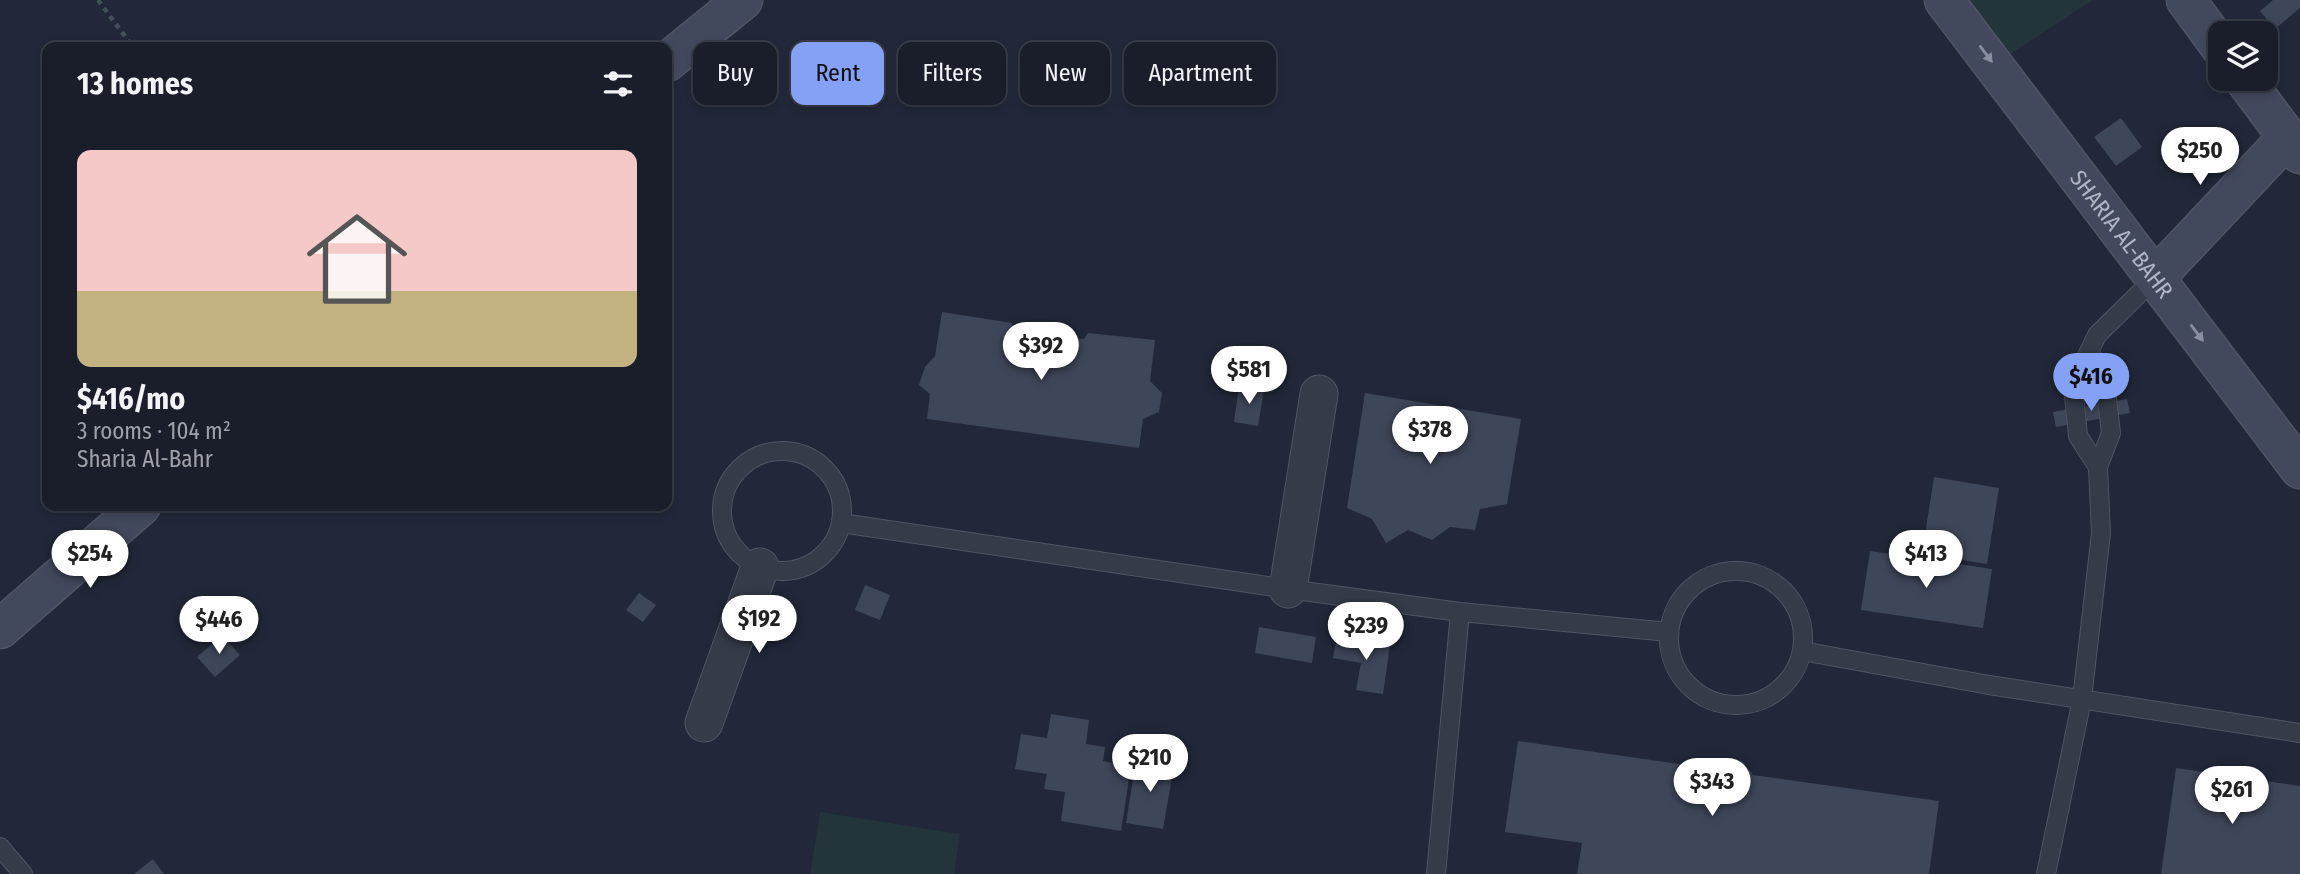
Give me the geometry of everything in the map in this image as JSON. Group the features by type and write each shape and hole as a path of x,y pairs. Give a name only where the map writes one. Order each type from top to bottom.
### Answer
{"main road":[{"path":"672,58 743,0"},
{"name":"SHARIA AL-BAHR","path":"1944,0 2300,469"},
{"path":"2186,0 2208,30"},
{"path":"2155,278 2294,146 2253,91"},
{"path":"0,629 135,511"}],"street":[{"path":"1288,589 1319,394"},
{"path":"704,723 760,567"}],"lane":[{"path":"2098,467 2078,436 2073,385 2097,335 2155,278"},
{"path":"2046,874 2082,699 2101,533 2098,467 2111,433 2105,381 2090,352"},
{"path":"772,451 791,451 810,457 826,469 837,485 842,503 841,523 835,540 825,553 795,570 778,571 760,567 744,557 730,543 723,525 722,505 727,486 738,469 753,458 772,451"},
{"path":"841,523 1461,612 1669,632"},
{"path":"1745,572 1766,578 1784,591 1796,609 1802,630 1802,651 1794,672 1780,690 1760,701 1738,706 1715,702 1695,691 1680,675 1671,654 1669,632 1674,611 1686,593 1703,579 1724,573 1745,572"},
{"path":"1436,874 1461,612"},
{"path":"1802,651 1989,685 2300,733"},
{"path":"0,847 23,874"}],"path":[{"path":"98,0 128,42"}],"shaded area":[{"path":"1968,0 2093,0 2010,54"},
{"path":"820,812 960,834 954,874 810,874"}],"building":[{"path":"2273,0 2300,0 2300,8 2278,26 2278,21 2268,21 2260,11"},
{"path":"2121,118 2142,147 2116,166 2094,137"},
{"path":"942,312 1012,323 1013,330 1084,339 1088,333 1155,340 1150,381 1162,393 1159,412 1143,419 1139,448 927,419 930,394 919,385 925,367 935,356"},
{"path":"1239,387 1264,390 1258,426 1234,422"},
{"path":"1365,393 1521,419 1507,504 1480,509 1475,530 1450,527 1432,540 1408,530 1386,543 1372,519 1347,508"},
{"path":"2127,399 2130,413 2056,427 2053,412"},
{"path":"1934,477 1999,488 1987,564 1922,554"},
{"path":"1870,551 1992,569 1983,628 1861,610"},
{"path":"865,585 890,595 880,620 855,610"},
{"path":"639,593 656,605 643,622 626,610"},
{"path":"1259,627 1316,637 1312,663 1255,653"},
{"path":"222,635 240,655 215,677 197,657"},
{"path":"1337,637 1390,646 1383,694 1356,690 1361,663 1333,658"},
{"path":"1051,714 1089,720 1086,744 1105,747 1103,761 1131,766 1121,831 1061,821 1065,792 1044,789 1047,774 1015,769 1021,734 1047,738"},
{"path":"1518,741 1707,768 1720,759 1732,758 1743,762 1753,775 1939,801 1929,874 1577,874 1582,843 1505,832"},
{"path":"1136,760 1174,766 1163,829 1126,823"},
{"path":"2176,768 2300,786 2300,874 2161,874"},
{"path":"153,859 164,874 134,874"}]}
